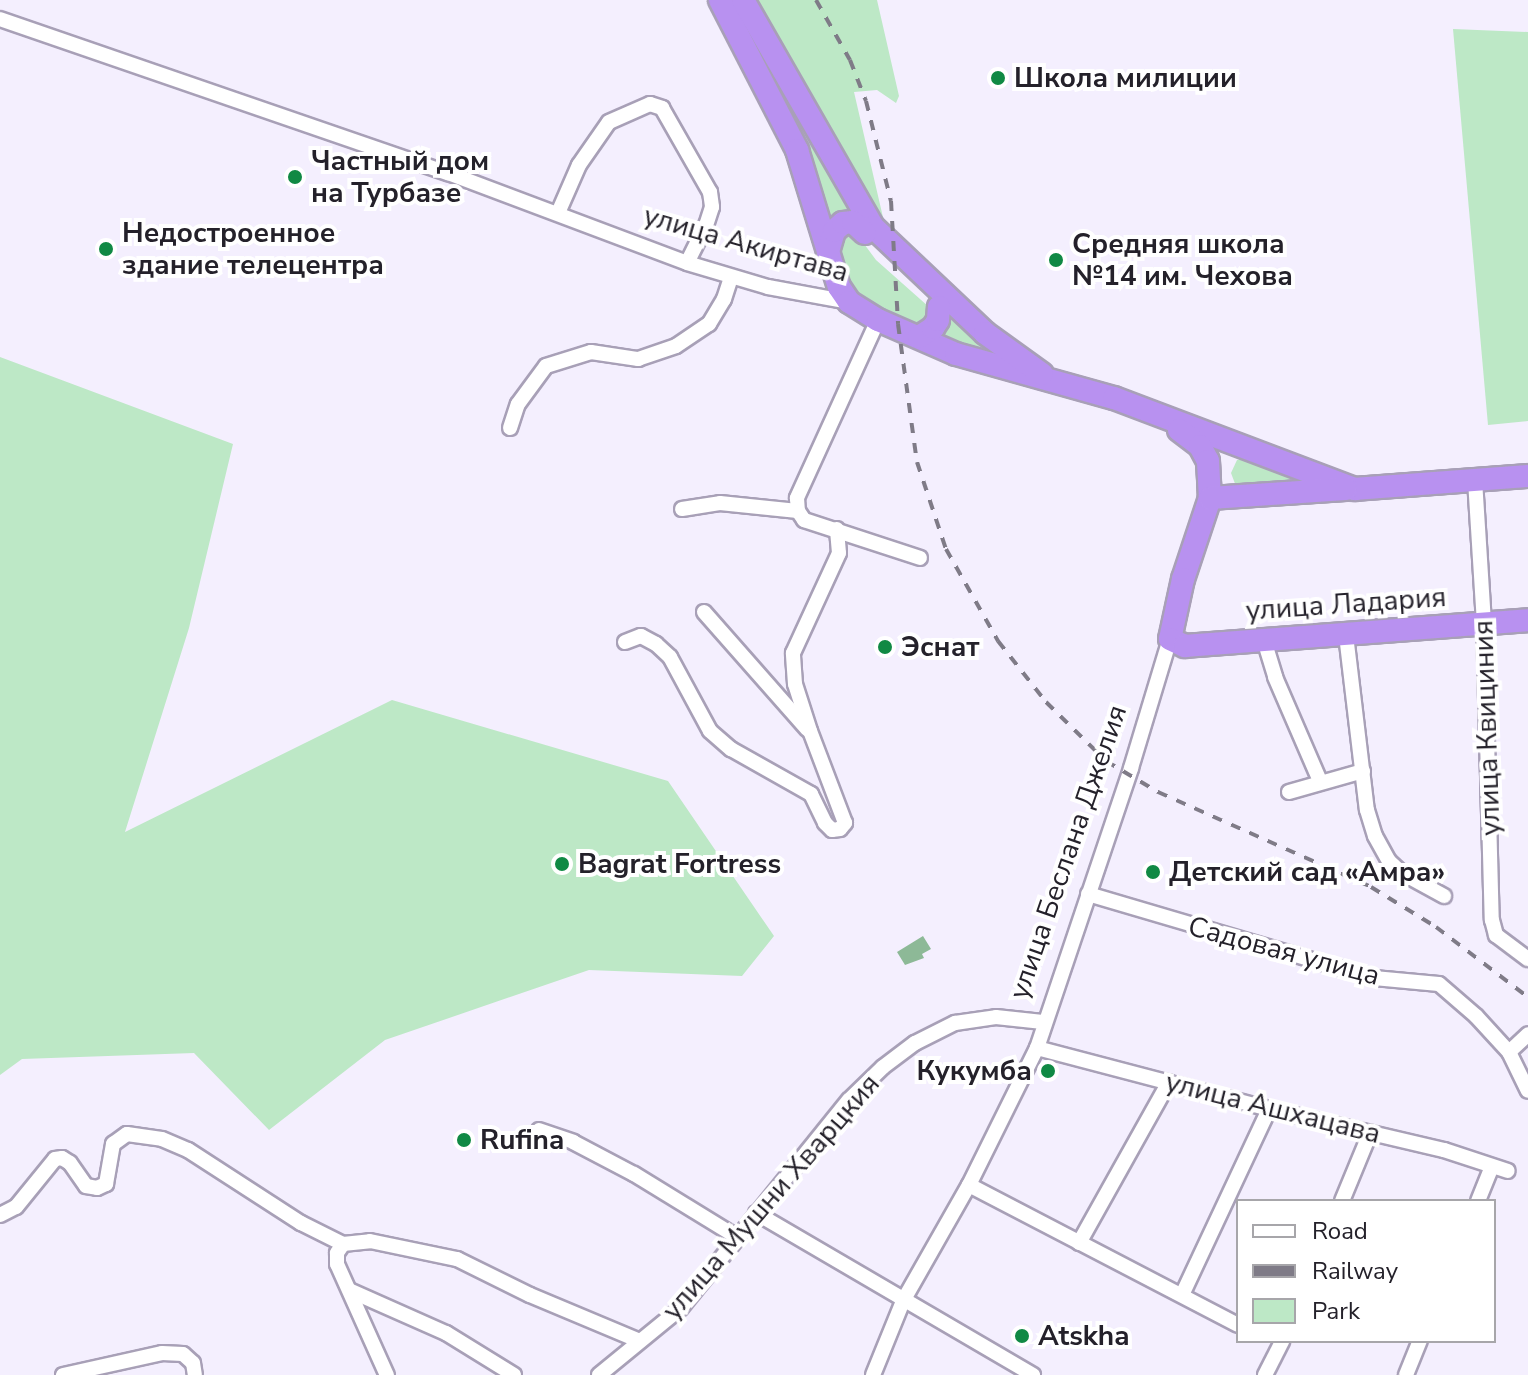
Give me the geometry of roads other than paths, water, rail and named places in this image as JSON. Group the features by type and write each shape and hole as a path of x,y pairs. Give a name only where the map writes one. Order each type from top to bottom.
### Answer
{"highway":[{"path":"720,0 797,150 839,287 849,302"},
{"path":"743,0 880,234 995,340"},
{"path":"840,170 865,233"},
{"path":"828,252 834,231 843,223 853,222 887,263 939,307 995,340 1054,381"},
{"name":"улица Акиртава","path":"849,302 878,320 982,364 1114,398 1355,489 1528,476"},
{"path":"919,337 933,328 938,320 939,307"},
{"name":"улица Беслана Джелия","path":"1162,418 1200,446 1208,461 1210,498 1183,579 1170,639"},
{"path":"1210,498 1355,489"},
{"name":"улица Ладария","path":"1170,639 1185,646 1528,620"}],"street":[{"name":"улица Акиртава","path":"0,19 558,213 687,263 731,277 849,302"},
{"path":"558,213 579,165 609,122 650,104 662,108 710,192 712,207 687,263"},
{"path":"510,428 518,404 546,366 591,352 638,359 676,346 709,324 724,299 731,277"},
{"path":"878,320 797,498 798,511 804,520 920,558"},
{"name":"улица Квициния","path":"1475,480 1484,624 1492,920 1496,935 1528,959"},
{"path":"682,509 720,503 798,511"},
{"path":"625,642 641,636 656,644 670,657 710,731 731,749 811,794 825,823 832,830 840,829 845,823 795,684 793,653 839,553 837,529"},
{"path":"704,612 810,731"},
{"path":"1346,635 1367,810 1389,861 1402,873 1444,896"},
{"name":"улица Беслана Джелия","path":"873,1375 903,1301 969,1185 1037,1048 1170,639"},
{"path":"1264,640 1275,677 1320,781"},
{"path":"1289,792 1363,771"},
{"name":"Садовая улица","path":"1088,894 1374,978 1439,984 1476,1016 1509,1052 1528,1091"},
{"name":"улица Мушни Хварцкия","path":"599,1375 681,1308 849,1100 915,1043 955,1023 996,1017 1043,1022"},
{"path":"1509,1052 1528,1034"},
{"name":"улица Ашхацава","path":"1037,1048 1269,1109 1444,1150 1508,1171"},
{"path":"1079,1243 1169,1082"},
{"path":"1182,1295 1269,1109"},
{"path":"539,1130 573,1142 634,1174 737,1237"},
{"path":"1343,1199 1370,1133"},
{"path":"0,1215 16,1207 55,1159 62,1158 70,1163 86,1186 97,1188 106,1184 113,1144 118,1137 127,1134 162,1139 188,1150 301,1223 343,1244 370,1241 457,1259 640,1341"},
{"path":"1479,1199 1492,1167"},
{"path":"969,1185 1236,1324"},
{"path":"756,1213 1033,1375"},
{"path":"343,1244 337,1253 337,1264 387,1375"},
{"path":"351,1291 446,1333 514,1375"},
{"path":"1265,1375 1276,1343"},
{"path":"1406,1375 1419,1343"},
{"path":"63,1375 88,1373 162,1353 183,1354 193,1363 195,1375"}],"railway":[{"path":"816,0 850,60 866,101 891,201 898,324 917,462 946,549 998,641 1046,702 1106,761 1158,792 1371,887 1436,927 1528,997"}],"place":[{"name":"Школа милиции","path":"998,78"},
{"name":"Частный дом на Турбазе","path":"295,177"},
{"name":"Недостроенное здание телецентра","path":"106,249"},
{"name":"Средняя школа №14 им. Чехова","path":"1056,260"},
{"name":"Эснат","path":"885,647"},
{"name":"Bagrat Fortress","path":"562,864"},
{"name":"Детский сад «Амра»","path":"1153,872"},
{"name":"Кукумба","path":"1048,1071"},
{"name":"Rufina","path":"464,1140"},
{"name":"Atskha","path":"1022,1336"}]}
